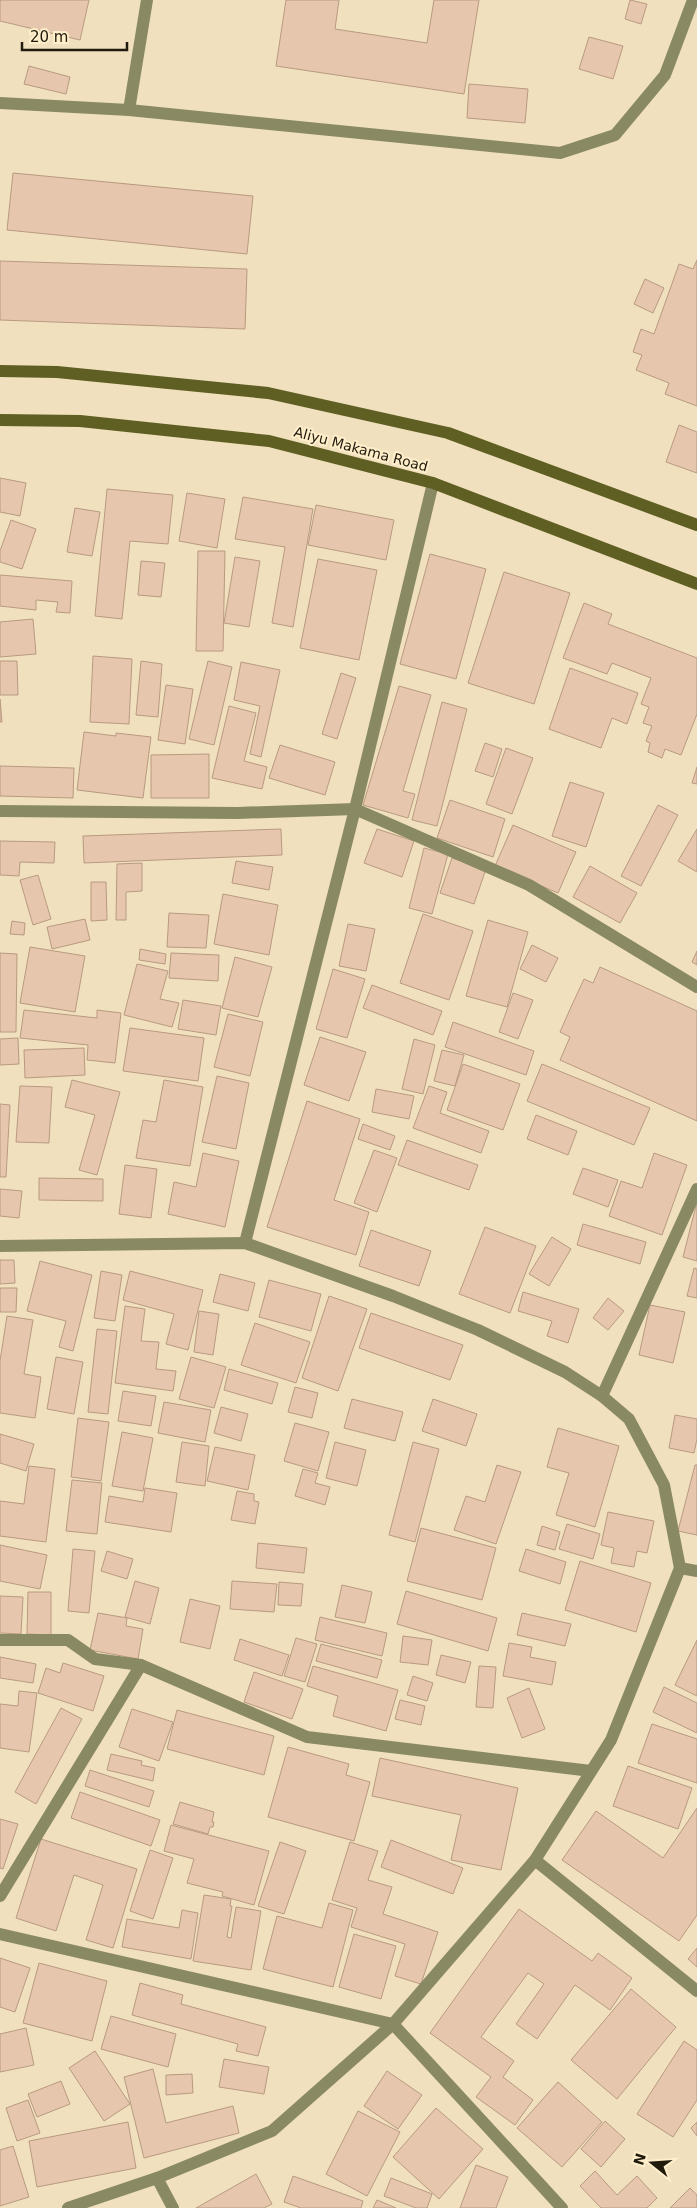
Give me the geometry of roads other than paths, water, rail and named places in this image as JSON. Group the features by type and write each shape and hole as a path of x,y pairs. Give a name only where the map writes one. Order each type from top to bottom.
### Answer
{"street":[{"path":"129,110 147,0"},
{"path":"0,103 129,110 560,153 615,135 665,75 693,0"},
{"path":"0,371 57,372 268,393 448,433 697,525"},
{"name":"Aliyu Makama Road","path":"0,420 80,421 269,440 432,483 697,584"},
{"path":"245,1243 355,809 432,483"},
{"path":"0,811 237,813 355,809 529,885 697,987"},
{"path":"602,1396 697,1189"},
{"path":"0,1246 245,1243 393,1296 478,1330 565,1372 602,1396 629,1419 664,1485 680,1568 611,1740 535,1860 394,2024 272,2131 157,2178 68,2208"},
{"path":"680,1568 697,1571"},
{"path":"0,1640 68,1640 95,1659 141,1665 307,1737 591,1771"},
{"path":"0,1896 141,1665"},
{"path":"535,1860 697,1991"},
{"path":"0,1934 394,2024 562,2208"},
{"path":"157,2178 172,2208"}]}
